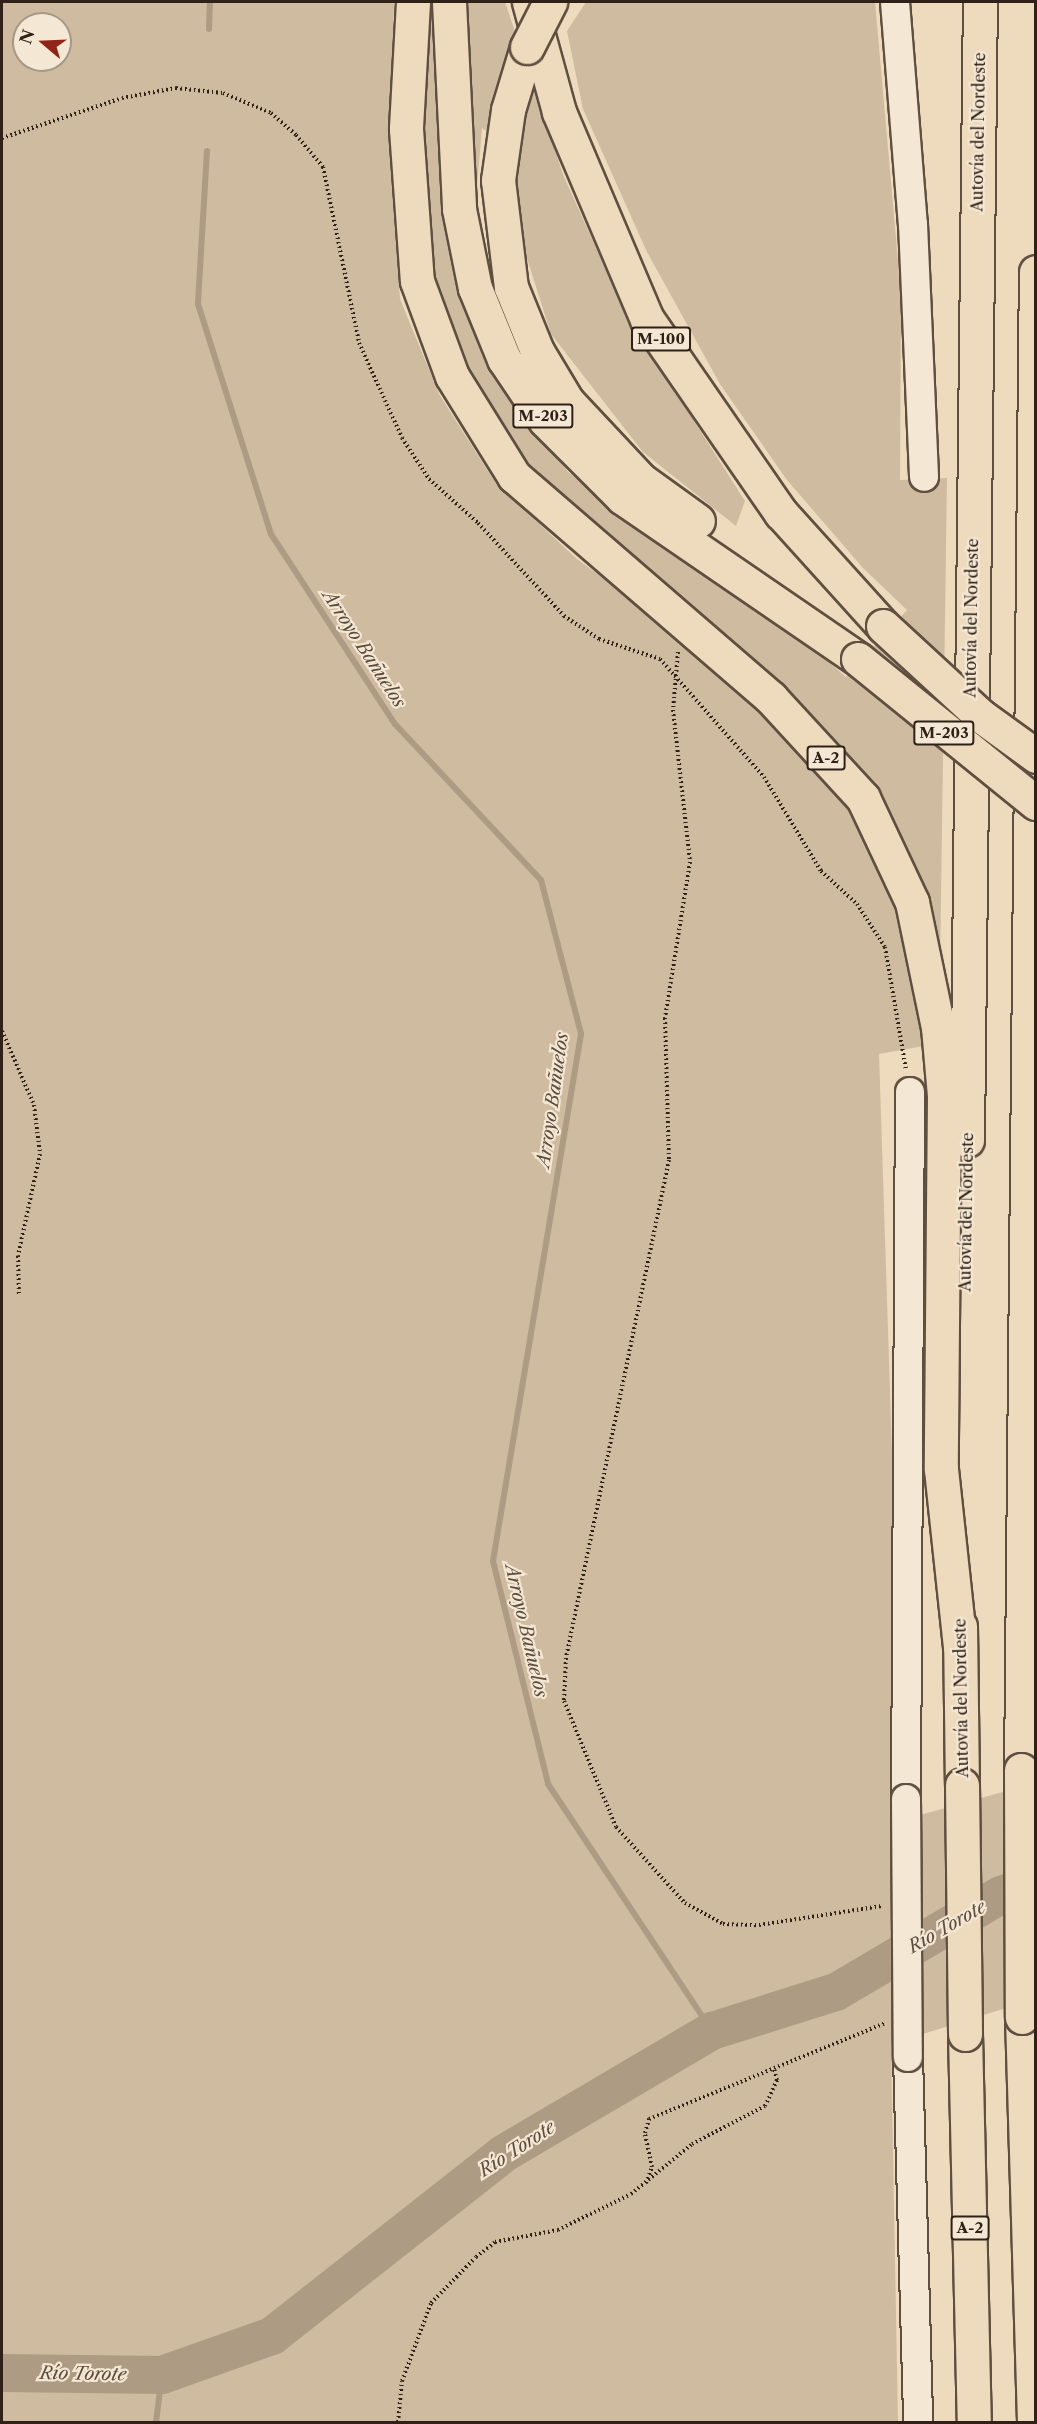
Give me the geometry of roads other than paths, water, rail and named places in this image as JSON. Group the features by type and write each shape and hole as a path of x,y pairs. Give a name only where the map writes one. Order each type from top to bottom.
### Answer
{"highway":[{"name":"A-2","path":"413,2 406,129 417,281 452,376 514,476 771,698 863,798 912,902 938,1027 944,1096 941,1469 960,1648"},
{"name":"M-203","path":"449,2 459,209 475,288 504,359 545,420 623,498 858,659 1035,802"},
{"name":"M-100","path":"529,2 559,112 647,319 781,513 883,626 981,716 1035,756"},
{"path":"550,2 527,46 511,99 498,180 511,287 537,351 567,401 641,480 788,585 858,659"},
{"name":"Autovía del Nordeste","path":"974,2422 965,2034 960,1648 980,2"},
{"path":"1034,2422 1022,2017 1021,1770 1035,272"}],"lane":[{"path":"896,2 913,224 924,477"},
{"path":"910,1092 906,1799 908,2057 918,2422"}],"waterway":[{"name":"Arroyo Bañuelos","path":"209,29 210,2"},
{"name":"Arroyo Bañuelos","path":"207,151 198,304 271,534 395,724 541,880 581,1034 493,1561 548,1784 712,2031"},
{"name":"Río Torote","path":"2,2373 162,2375 272,2336 503,2154 712,2031 836,1992 1001,1895 1036,1882"},
{"path":"156,2422 162,2375"}]}
